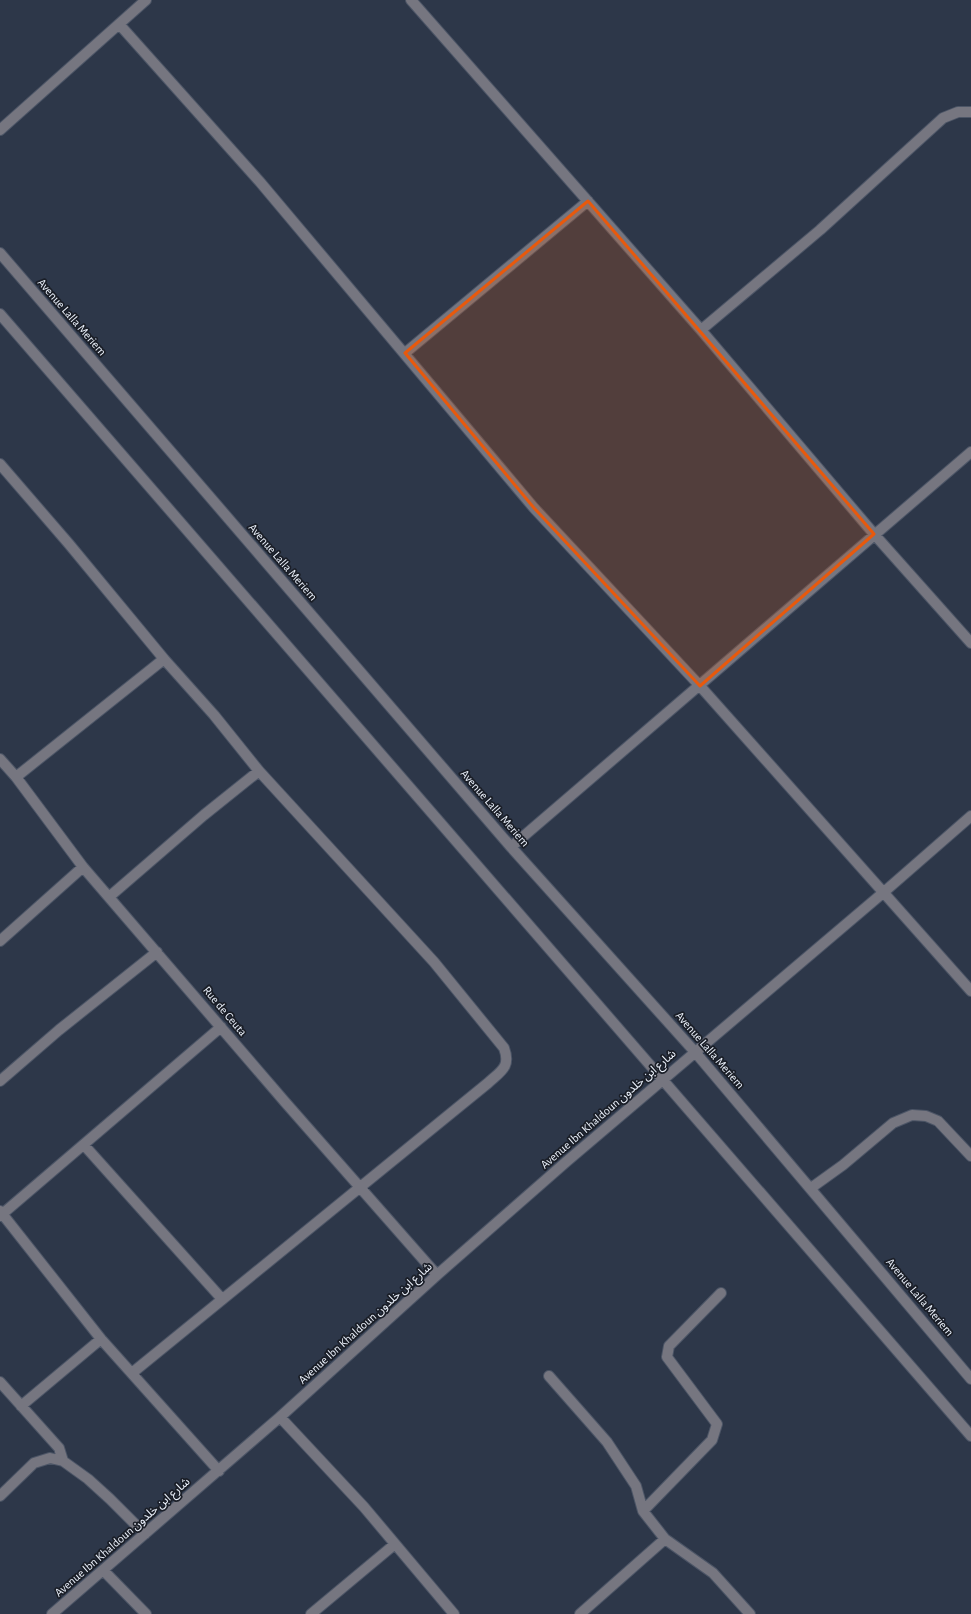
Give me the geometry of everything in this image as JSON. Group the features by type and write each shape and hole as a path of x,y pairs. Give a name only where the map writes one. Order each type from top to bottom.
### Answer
{"street":[{"path":"0,130 146,0"},
{"path":"411,0 701,330 874,534 971,643"},
{"path":"119,24 260,182 534,508 700,686 971,991"},
{"path":"701,330 820,230 943,118 958,112 971,112"},
{"path":"405,354 588,201"},
{"name":"Avenue Lalla Meriem","path":"0,253 511,847 695,1052 971,1379"},
{"path":"0,314 971,1436"},
{"path":"511,847 971,452"},
{"path":"0,464 69,544 164,659 214,715 259,771 434,962 504,1048 508,1058 504,1069 488,1083 132,1373"},
{"path":"16,777 164,659"},
{"name":"Rue de Ceuta","path":"0,759 16,777 83,867 108,897 438,1275"},
{"path":"108,897 204,815 259,771"},
{"name":"Avenue Ibn Khaldoun شارع ابن خلدون","path":"52,1614 219,1471 566,1162 663,1081 971,816"},
{"path":"0,941 83,867"},
{"path":"0,1081 59,1030 157,952"},
{"path":"219,1471 101,1339 1,1214 221,1027"},
{"path":"811,1188 843,1165 894,1123 912,1115 926,1116 938,1121 971,1156"},
{"path":"84,1145 222,1299"},
{"path":"643,1511 712,1440 717,1424 667,1357 669,1346 721,1293"},
{"path":"21,1406 101,1339"},
{"path":"549,1376 607,1442 636,1486 643,1511 665,1540 713,1574 750,1614"},
{"path":"0,1382 58,1448 64,1461"},
{"path":"280,1417 364,1507 454,1614"},
{"path":"0,1496 34,1463 50,1458 64,1461 88,1479 145,1534"},
{"path":"580,1614 665,1540"},
{"path":"311,1614 395,1544"},
{"path":"103,1570 146,1614"}],"highlighted area":[{"path":"588,201 874,534 700,686 534,508 405,353"}]}
